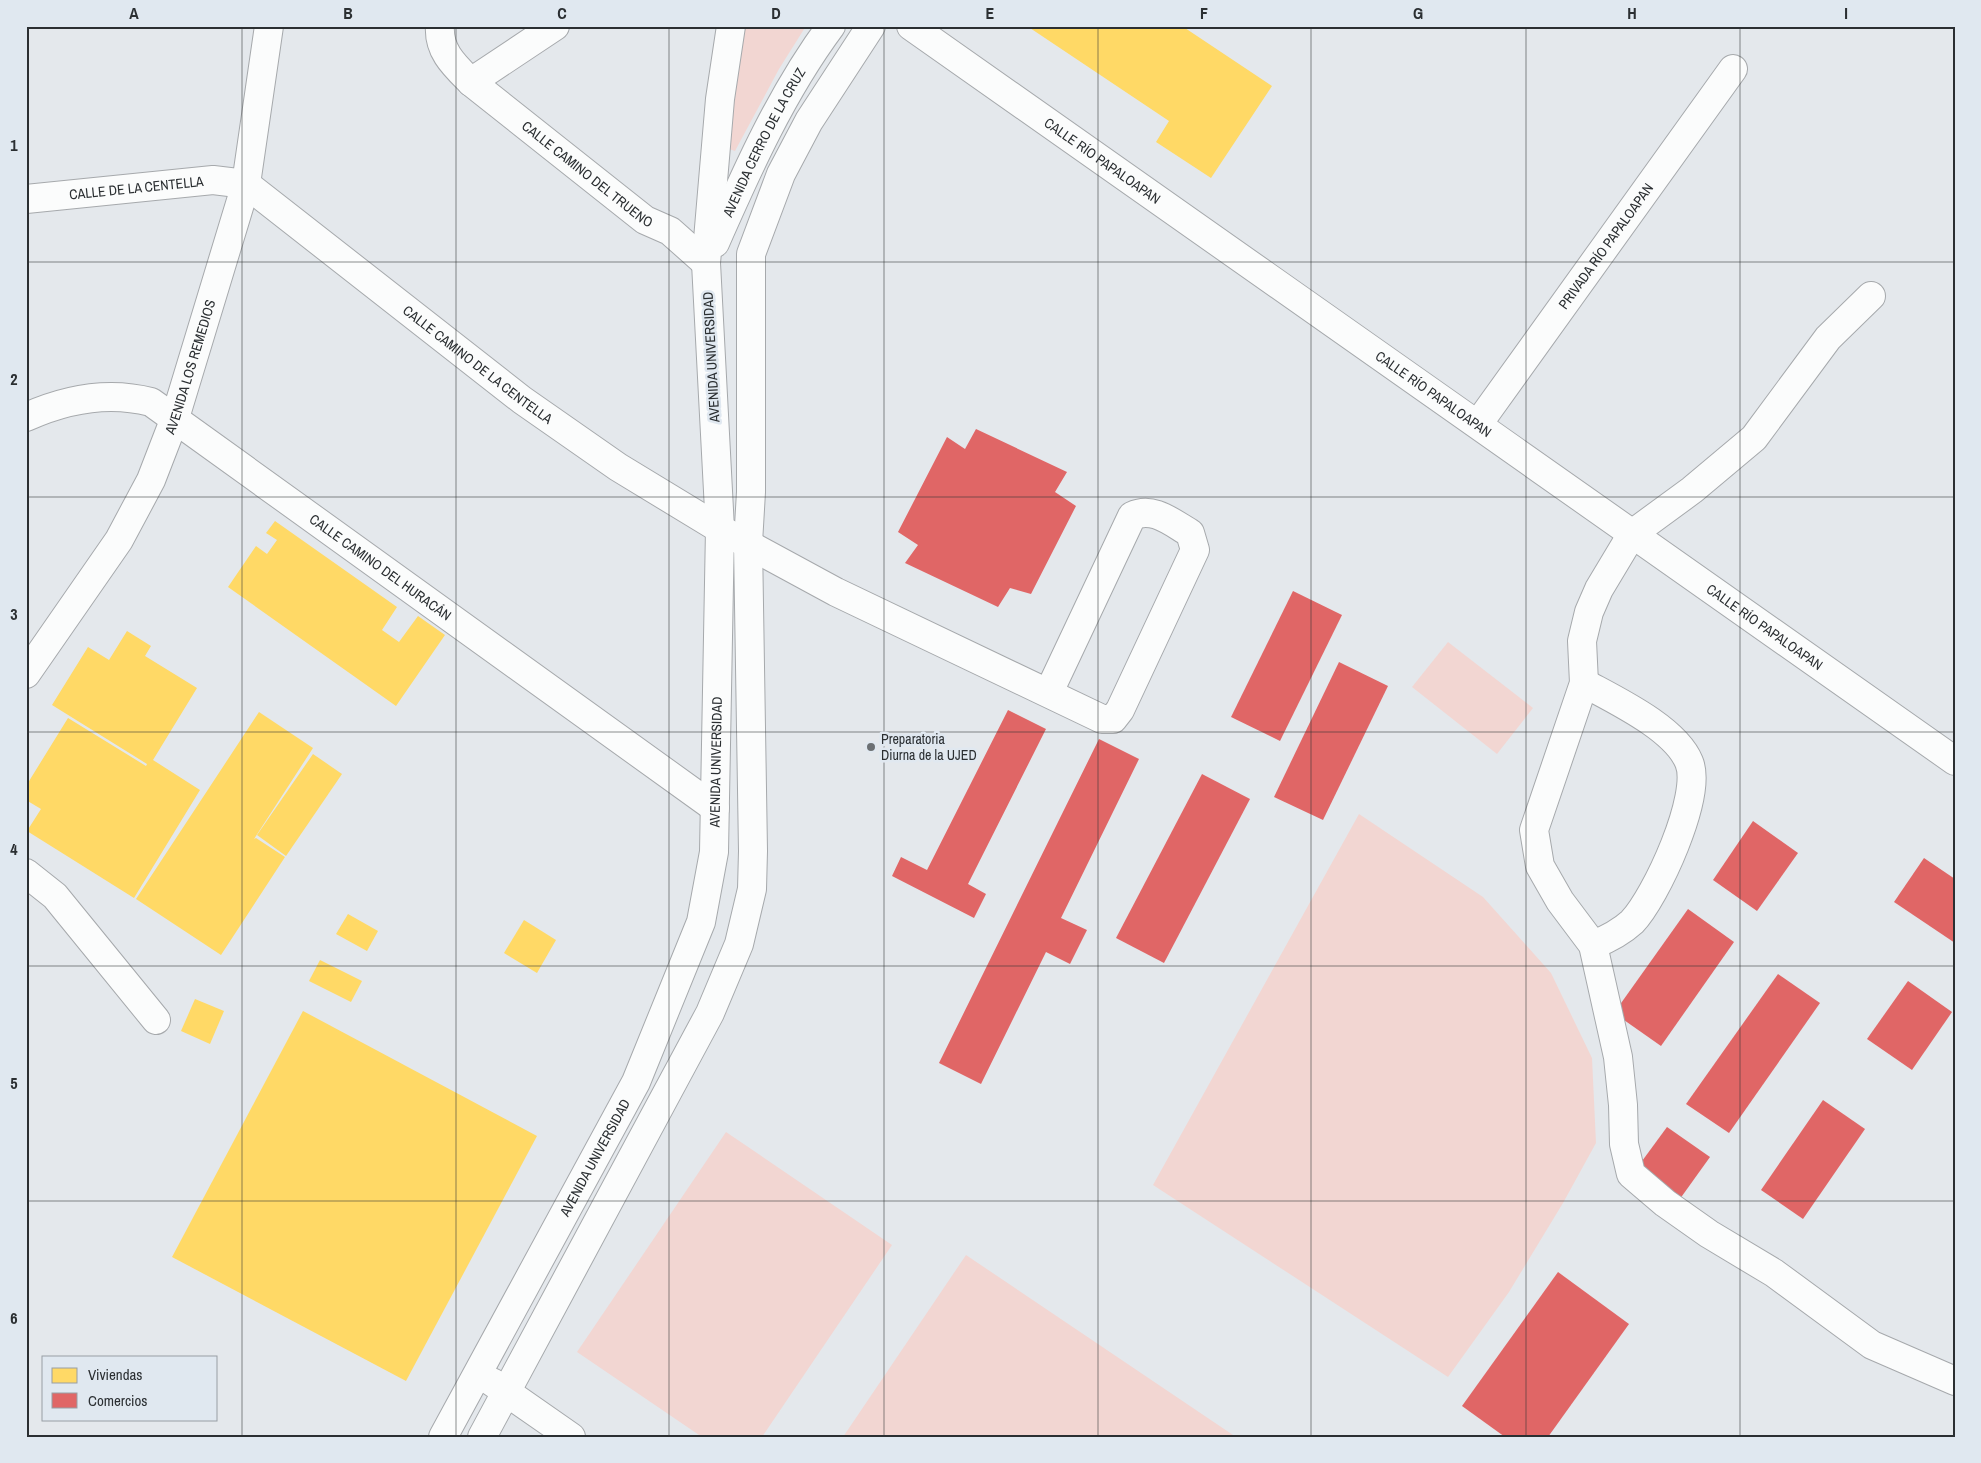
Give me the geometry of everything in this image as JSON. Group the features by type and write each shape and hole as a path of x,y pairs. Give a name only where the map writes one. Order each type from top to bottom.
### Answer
{"street":[{"name":"AVENIDA LOS REMEDIOS","path":"26,674 120,540 152,480 175,418 246,184 269,26"},
{"name":"CALLE CAMINO DEL TRUENO","path":"440,26 441,41 446,55 471,82 645,220 670,231 706,263"},
{"path":"471,82 555,26"},
{"name":"AVENIDA UNIVERSIDAD","path":"443,1437 636,1082 701,922 714,852 720,529 706,263 720,98 731,26"},
{"name":"AVENIDA CERRO DE LA CRUZ","path":"706,263 751,163 777,112 808,58 831,26"},
{"name":"AVENIDA CERRO DE LA CRUZ","path":"748,543 751,492 751,254 781,174 809,121 871,26"},
{"name":"CALLE RÍO PAPALOAPAN","path":"911,26 1955,761"},
{"name":"PRIVADA RÍO PAPALOAPAN","path":"1478,424 1733,69"},
{"name":"CALLE DE LA CENTELLA","path":"26,199 213,180 246,184"},
{"name":"CALLE CAMINO DE LA CENTELLA","path":"246,184 522,400 618,467 720,529 836,592 973,658 1049,692 1102,719 1113,719 1120,710 1195,550 1190,533 1152,512 1140,512 1132,516 1049,692"},
{"path":"1871,296 1828,338 1754,438 1692,490 1632,534 1598,588 1589,612 1582,641 1584,683 1534,830 1540,866 1560,901 1593,945 1618,1057 1623,1105 1624,1144 1628,1168 1638,1182 1709,1234 1774,1273 1872,1344 1955,1380"},
{"name":"CALLE CAMINO DEL HURACÁN","path":"26,417 51,406 84,398 120,396 152,402 537,682 715,808"},
{"path":"482,1437 710,1013 739,944 752,889 753,851 748,543"},
{"path":"1584,683 1642,714 1663,731 1689,762 1693,785 1684,819 1672,851 1646,902 1633,920 1616,936 1593,945"},
{"path":"26,873 55,896 156,1020"},
{"path":"478,1372 571,1437"}],"shaded area":[{"path":"741,26 806,26 779,69 735,151 729,149"},
{"path":"1448,642 1533,708 1497,754 1412,687"},
{"path":"1359,814 1483,897 1551,973 1592,1058 1596,1143 1563,1203 1509,1292 1448,1377 1153,1185"},
{"path":"726,1132 892,1245 762,1437 702,1437 577,1352"},
{"path":"966,1255 1236,1437 843,1437"}],"building: Viviendas":[{"path":"1027,26 1182,26 1272,86 1211,178 1156,142 1169,121"},
{"path":"275,521 397,607 382,630 399,642 418,616 445,635 396,706 228,587 256,546 267,554 277,540 266,533"},
{"path":"127,631 151,646 145,656 197,688 153,760 200,790 134,898 27,831 41,809 26,800 26,786 68,718 146,766 147,764 52,705 88,647 109,660"},
{"path":"259,712 313,748 254,839 256,838 285,857 221,955 136,899"},
{"path":"313,754 342,774 286,856 257,835"},
{"path":"348,914 378,931 367,951 336,934"},
{"path":"524,920 556,940 537,973 504,953"},
{"path":"320,960 362,981 351,1002 309,981"},
{"path":"195,999 224,1011 210,1044 181,1031"},
{"path":"303,1011 537,1136 406,1381 172,1257"}],"building: Comercios":[{"path":"976,429 1067,472 1055,492 1076,506 1031,594 1010,588 998,607 905,563 918,545 898,532 947,437 965,449"},
{"path":"1293,591 1342,615 1280,741 1231,717"},
{"path":"1339,662 1388,686 1323,820 1274,797"},
{"path":"1008,710 1046,729 968,884 986,894 974,918 892,876 901,857 927,870"},
{"path":"1099,739 1139,759 1061,918 1087,930 1070,964 1046,952 981,1084 939,1063"},
{"path":"1202,774 1250,799 1164,963 1116,938"},
{"path":"1753,821 1798,853 1757,911 1713,880"},
{"path":"1924,858 1955,879 1955,943 1894,902"},
{"path":"1688,909 1734,942 1661,1046 1614,1013"},
{"path":"1778,974 1820,1003 1729,1133 1686,1104"},
{"path":"1908,981 1952,1012 1912,1070 1867,1039"},
{"path":"1823,1100 1865,1129 1803,1219 1761,1190"},
{"path":"1667,1127 1710,1157 1677,1203 1634,1172"},
{"path":"1558,1272 1629,1324 1548,1437 1505,1437 1462,1406"}],"place":[{"name":"Preparatoria Diurna de la UJED","path":"871,747"}]}
